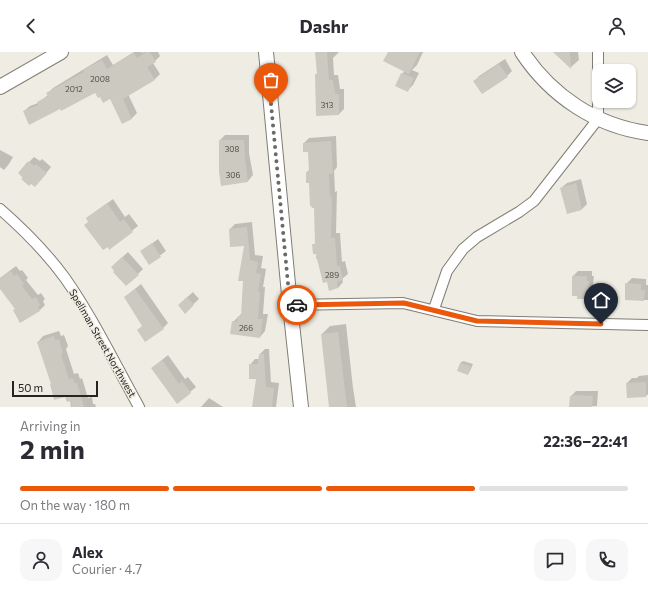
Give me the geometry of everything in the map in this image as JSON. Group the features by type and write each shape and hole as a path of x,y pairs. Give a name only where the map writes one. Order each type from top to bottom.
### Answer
{"street":[{"path":"0,87 61,52"},
{"path":"266,52 301,407"},
{"path":"522,52 543,79 564,99 598,119 633,131 648,133"},
{"path":"434,309 447,271 463,249 477,237 519,212 534,201 598,119 598,52"},
{"name":"Spellman Street Northwest","path":"0,209 34,241 64,277 82,305 139,407"},
{"path":"290,305 404,303 434,309 477,321 648,325"}],"building":[{"path":"146,52 150,52 156,62 147,67 155,80 123,99 132,119 122,124 110,99 103,103 100,97 98,98 95,93 61,111 60,109 29,125 23,111 38,105 37,102 48,96 46,93 84,72 83,70 102,60 107,69 134,53 137,58"},
{"path":"315,52 327,52 329,80 333,80 335,94 339,94 339,115 316,116 315,74 317,74"},
{"path":"388,52 420,52 409,74 383,61"},
{"path":"553,52 570,52 571,69"},
{"path":"499,64 508,77 482,94 473,81"},
{"path":"401,73 414,78 408,92 395,86"},
{"path":"219,140 244,140 248,182 221,186 219,172"},
{"path":"331,141 333,174 329,174 330,197 332,196 331,238 335,238 337,266 340,266 343,280 337,282 338,288 329,291 327,282 323,283 316,254 313,254 312,244 315,244 314,208 310,206 309,183 306,183 306,172 309,172 308,152 303,152 303,143"},
{"path":"28,161 34,166 36,164 47,173 35,187 31,184 29,186 21,179 23,178 18,173"},
{"path":"576,183 582,210 567,214 560,188"},
{"path":"107,203 120,222 124,219 133,232 109,250 108,247 103,250 84,225 88,222 86,218"},
{"path":"247,227 250,260 258,262 256,273 261,274 258,292 260,292 258,319 263,319 260,338 230,334 232,321 237,322 238,316 241,316 243,281 238,281 244,246 230,247 229,229"},
{"path":"152,243 161,257 149,265 140,251"},
{"path":"122,257 139,275 126,286 113,272 114,271 111,267"},
{"path":"11,271 14,276 17,274 24,284 22,286 32,299 36,297 40,305 38,307 40,311 20,323 13,310 15,309 0,289 0,278"},
{"path":"572,276 587,276 587,281 589,281 587,299 577,299 577,296 572,296"},
{"path":"625,283 641,284 641,290 645,290 644,301 625,300"},
{"path":"135,289 164,329 145,342 137,330 142,326 124,297"},
{"path":"187,297 194,305 185,314 178,305"},
{"path":"338,332 347,407 329,407 321,334"},
{"path":"54,336 55,340 59,339 63,353 61,354 69,379 73,378 74,383 77,383 84,407 72,407 71,401 67,402 65,397 54,400 51,384 37,342"},
{"path":"259,354 264,354 266,387 274,388 272,407 252,407 256,379 249,379 249,364 258,364"},
{"path":"162,360 179,384 182,381 191,393 177,404 151,368"},
{"path":"460,363 471,366 468,375 457,371"},
{"path":"646,382 646,397 627,398 626,383"},
{"path":"570,396 593,396 592,407 569,407"}],"way so far":[{"path":"271,104 290,305 297,305"}],"route":[{"path":"297,305 404,303 434,309 477,321 601,324"}]}
